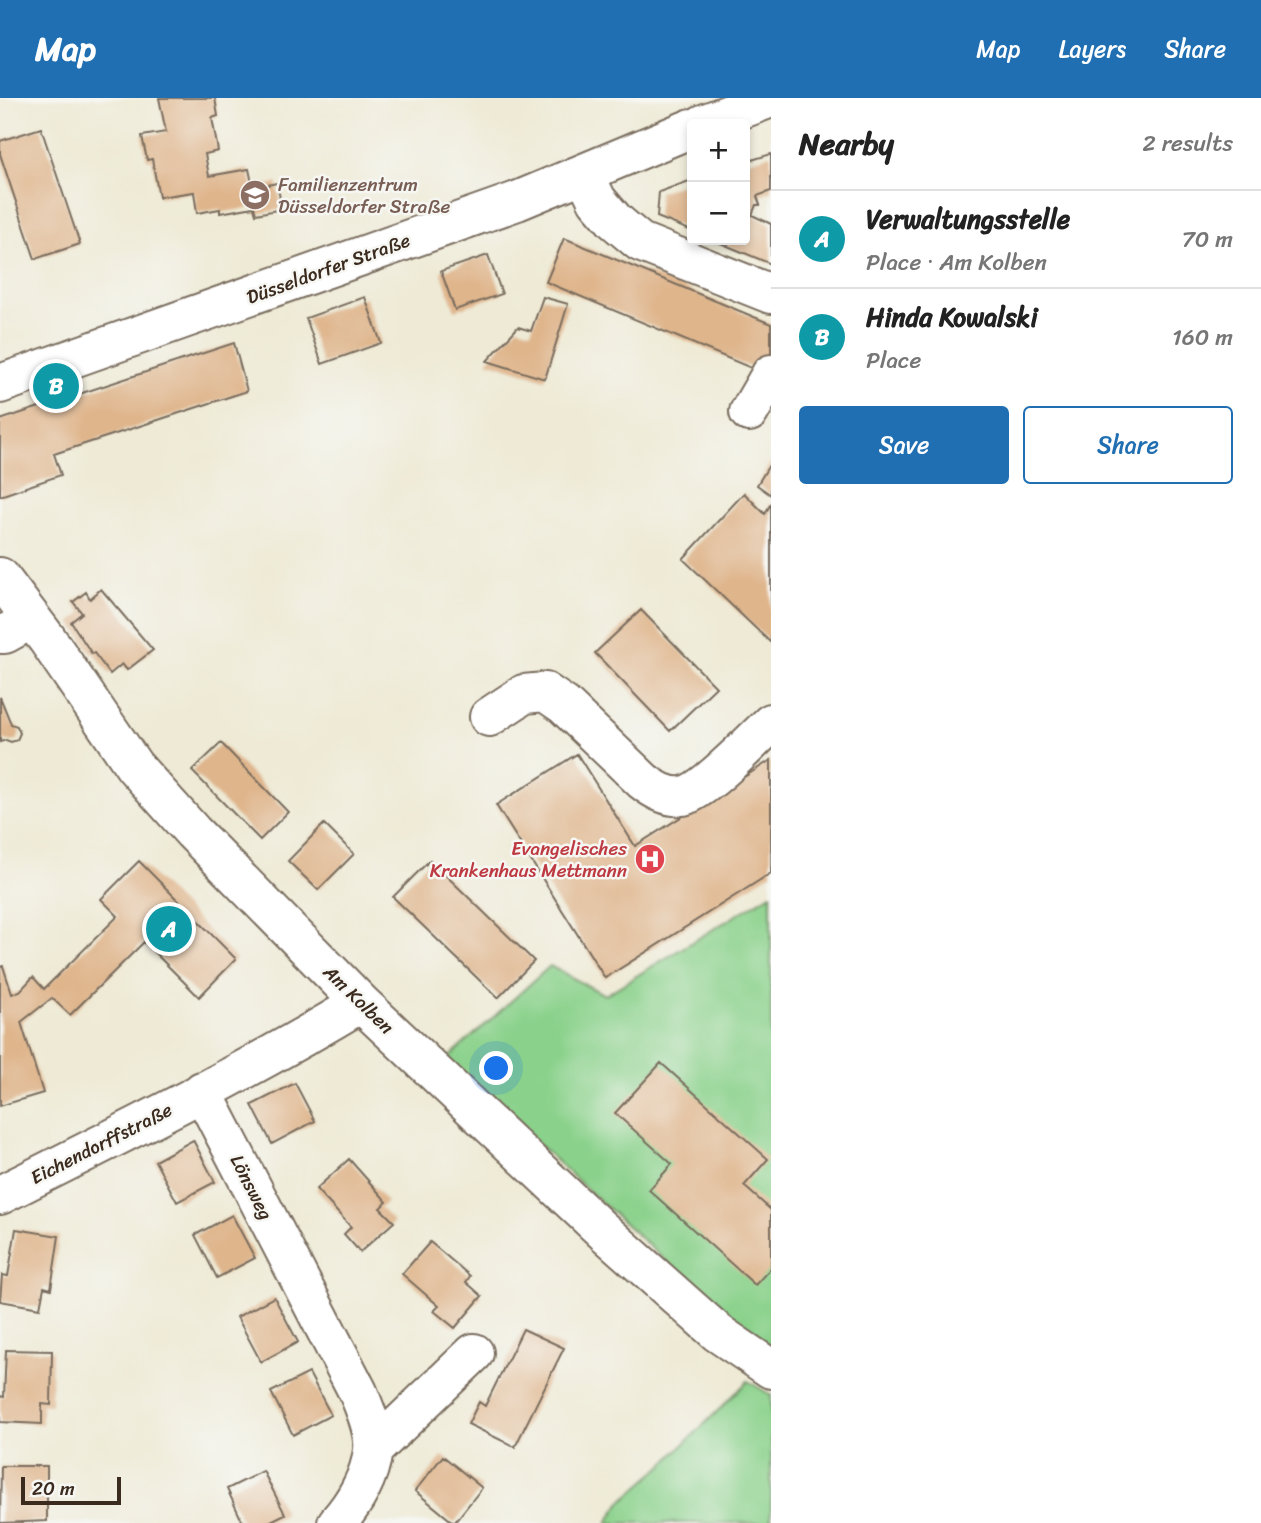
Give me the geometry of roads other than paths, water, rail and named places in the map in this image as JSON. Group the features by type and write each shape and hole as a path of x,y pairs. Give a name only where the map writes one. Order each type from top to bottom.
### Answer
{"street":[{"path":"716,119 771,98"},
{"name":"Düsseldorfer Straße","path":"0,384 503,205 687,130"},
{"path":"584,173 597,200 615,221 639,242 771,294"},
{"path":"749,412 771,374"},
{"name":"Am Kolben","path":"0,577 16,626 193,832 361,1003 601,1229 718,1333 771,1369"},
{"path":"489,717 524,695 545,692 564,705 643,781 658,791 676,796 688,794 705,783 771,723"},
{"path":"202,1091 361,1003"},
{"name":"Eichendorffstraße","path":"0,1195 202,1091"},
{"name":"Lönsweg","path":"202,1091 368,1416 374,1449 362,1488 337,1523"},
{"name":"Lönsweg","path":"374,1449 474,1353"}],"place":[{"name":"Familienzentrum Düsseldorfer Straße","path":"255,195"},
{"name":"Hinda Kowalski","path":"56,386"},
{"name":"Evangelisches Krankenhaus Mettmann","path":"650,859"},
{"name":"Verwaltungsstelle","path":"169,929"}]}
